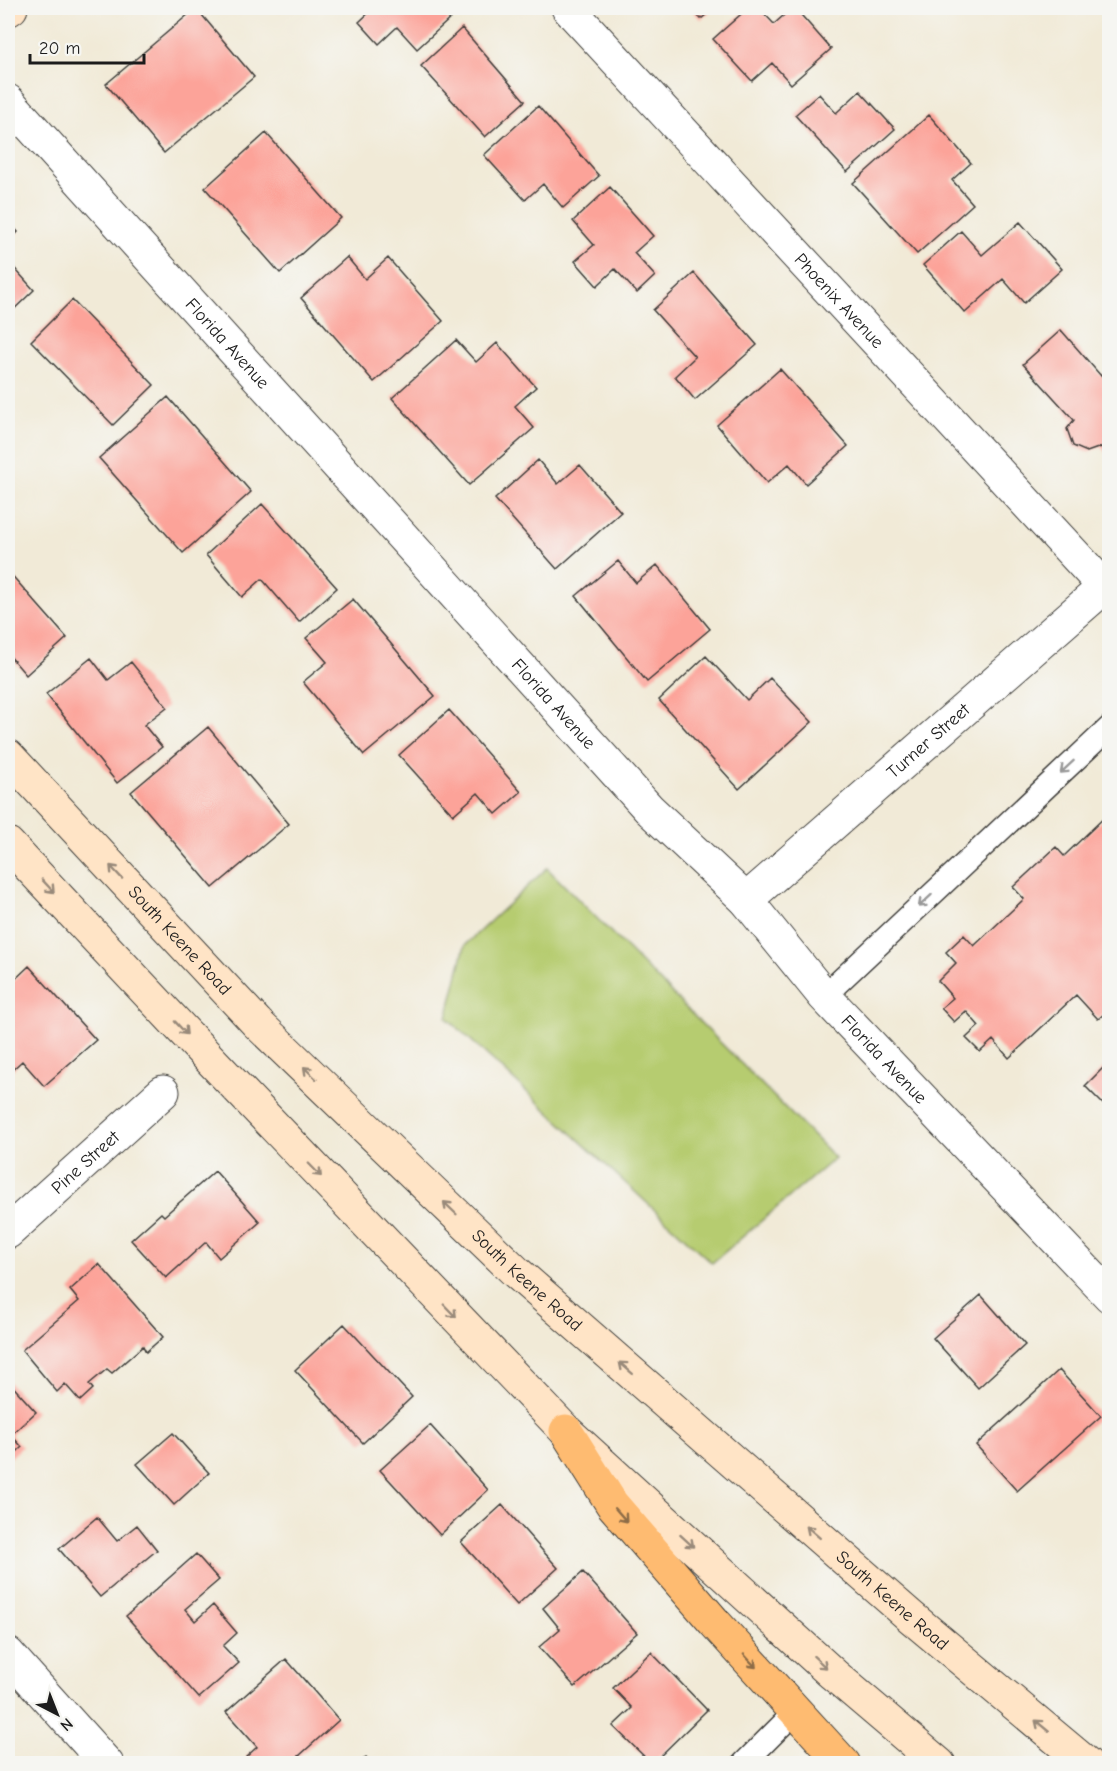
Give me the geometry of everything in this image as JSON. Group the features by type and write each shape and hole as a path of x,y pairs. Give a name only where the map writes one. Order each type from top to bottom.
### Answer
{"main road":[{"name":"South Keene Road","path":"8,756 257,1023 516,1272 911,1617 1087,1764"},
{"path":"8,844 566,1431 833,1674 939,1764"},
{"path":"566,1431 612,1504 715,1623 844,1764"}],"street":[{"name":"Phoenix Avenue","path":"568,8 1108,587"},
{"name":"Florida Avenue","path":"8,101 649,809 746,900 824,996 1110,1296"},
{"name":"Turner Street","path":"746,900 1108,587"},
{"name":"Pine Street","path":"8,1232 164,1092"},
{"path":"8,1654 107,1764"}],"lane":[{"path":"824,996 1110,727"},
{"path":"743,1764 796,1711"}],"green space":[{"path":"547,868 835,1158 712,1263 447,1018 465,945"}],"building":[{"path":"196,8 254,77 164,153 106,84"},
{"path":"374,8 444,8 453,16 417,49 397,27 379,44 359,22"},
{"path":"690,8 714,8 701,19"},
{"path":"748,8 759,8 774,24 792,8 795,8 831,49 791,84 772,63 752,81 713,39"},
{"path":"462,28 525,101 485,137 421,66"},
{"path":"860,91 895,129 847,172 795,115 819,94 836,113"},
{"path":"538,106 599,176 563,208 543,184 525,200 484,155"},
{"path":"929,115 971,163 952,180 973,204 917,254 853,183"},
{"path":"266,133 341,218 280,273 205,188"},
{"path":"610,187 653,236 634,253 655,276 637,293 615,269 597,286 575,261 594,245 573,221"},
{"path":"8,221 18,232 8,242"},
{"path":"1020,222 1062,269 1024,303 1003,279 965,313 923,265 961,231 982,255"},
{"path":"347,257 365,279 388,258 443,321 374,382 301,298"},
{"path":"8,261 34,290 8,315"},
{"path":"694,273 757,345 695,400 675,376 695,357 653,310"},
{"path":"72,300 154,385 113,425 31,341"},
{"path":"1061,330 1101,376 1110,368 1110,457 1101,447 1087,452 1073,446 1067,429 1074,420 1023,364"},
{"path":"456,340 476,362 497,343 536,387 515,406 534,428 469,485 392,398"},
{"path":"780,369 848,446 806,484 789,464 767,483 717,425"},
{"path":"168,397 251,492 183,553 99,458"},
{"path":"538,460 558,484 580,465 621,512 557,569 495,499"},
{"path":"262,504 337,588 299,622 262,579 242,597 206,555"},
{"path":"618,561 636,583 657,565 710,629 647,682 576,596"},
{"path":"8,571 67,638 26,675 8,654"},
{"path":"353,599 435,696 364,755 303,682 327,662 306,638"},
{"path":"706,656 747,700 770,678 812,722 739,789 659,700"},
{"path":"91,658 108,680 131,662 167,707 144,725 162,747 117,783 46,694"},
{"path":"449,710 521,792 496,814 478,793 453,815 399,755"},
{"path":"208,727 289,824 213,888 131,792"},
{"path":"1110,812 1110,1009 1098,1019 1076,995 1009,1058 993,1040 980,1052 966,1038 979,1026 966,1011 954,1022 941,1008 953,998 938,981 956,963 946,952 964,935 974,946 1024,899 1013,887 1056,847 1064,856"},
{"path":"29,966 96,1040 44,1086 22,1061 10,1072 8,1070 8,986"},
{"path":"1110,1061 1110,1111 1085,1086"},
{"path":"215,1171 260,1222 219,1258 206,1242 166,1278 131,1240 161,1213 164,1216"},
{"path":"99,1264 163,1337 146,1352 143,1346 112,1373 107,1369 89,1384 93,1389 80,1401 65,1384 57,1392 22,1350 79,1301 70,1290"},
{"path":"981,1295 1025,1345 978,1388 933,1338"},
{"path":"344,1324 412,1397 363,1443 295,1370"},
{"path":"1059,1370 1101,1416 1017,1491 976,1445"},
{"path":"8,1381 36,1412 11,1435 22,1447 8,1460"},
{"path":"430,1425 488,1490 440,1535 380,1470"},
{"path":"173,1433 209,1473 174,1505 137,1464"},
{"path":"502,1505 558,1568 517,1605 461,1542"},
{"path":"97,1517 117,1541 137,1525 157,1550 100,1597 59,1549"},
{"path":"196,1554 219,1580 185,1609 195,1621 213,1605 237,1633 223,1646 239,1663 199,1698 126,1616"},
{"path":"583,1572 637,1633 575,1687 539,1647 560,1629 543,1608"},
{"path":"651,1652 707,1710 652,1764 613,1726 632,1708 613,1688"},
{"path":"286,1659 339,1720 290,1764 252,1764 246,1757 257,1747 226,1712"},
{"path":"366,1757 372,1764 359,1764"}]}
